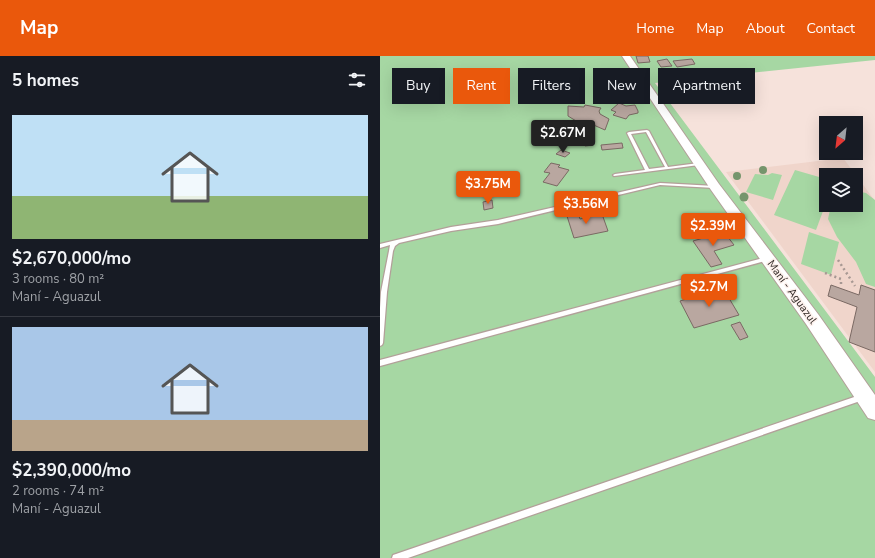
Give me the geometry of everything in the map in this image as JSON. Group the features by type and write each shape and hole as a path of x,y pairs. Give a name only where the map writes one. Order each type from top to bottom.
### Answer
{"street":[{"name":"Maní - Aguazul","path":"626,56 715,187 812,319 875,411"}],"lane":[{"path":"648,171 628,133 646,131 667,168"},
{"path":"615,175 699,164"},
{"path":"380,246 451,229 498,222 660,184 715,187"},
{"path":"380,343 384,292 391,251 393,245 398,242"},
{"path":"380,363 768,259"},
{"path":"396,558 865,396"}],"path":[{"path":"838,260 855,286"},
{"path":"824,273 840,279 841,284"}],"shaded area":[{"path":"826,160 845,160 851,168 819,168 819,212 863,212 863,185 875,201 875,372 726,172"}],"green space":[{"path":"380,56 875,56 875,60 755,73 755,68 658,68 658,83 655,83 658,87 658,104 671,104 875,377 875,558 380,558"},
{"path":"795,170 819,177 819,212 823,212 816,230 774,215"},
{"path":"772,173 782,175 773,200 746,192 755,174 768,175"},
{"path":"863,192 875,200 875,287 866,284 856,262 837,237 828,219 830,212 863,212"},
{"path":"809,232 839,242 831,275 801,264"}],"building":[{"path":"636,56 648,56 650,62 638,63"},
{"path":"667,59 672,66 661,67 657,61"},
{"path":"692,59 695,64 677,67 673,61"},
{"path":"618,104 626,106 635,105 638,113 629,115 626,119 613,115 616,112 611,110"},
{"path":"585,105 601,108 599,111 600,114 609,119 605,130 589,123 581,124 568,116 568,106 584,107"},
{"path":"591,140 593,145 585,146 583,141"},
{"path":"622,143 623,148 602,150 601,145"},
{"path":"561,150 570,153 565,157 556,154"},
{"path":"551,163 560,165 558,167 569,170 557,186 543,182 550,173 544,172"},
{"path":"492,200 493,208 484,210 483,202"},
{"path":"577,211 580,219 602,214 608,231 574,238 566,213"},
{"path":"724,232 734,245 714,251 722,264 711,267 693,241"},
{"path":"831,285 859,295 861,285 875,290 875,352 849,342 857,307 828,296"},
{"path":"723,288 739,315 694,328 680,301"},
{"path":"740,322 748,337 740,340 731,325"}]}
